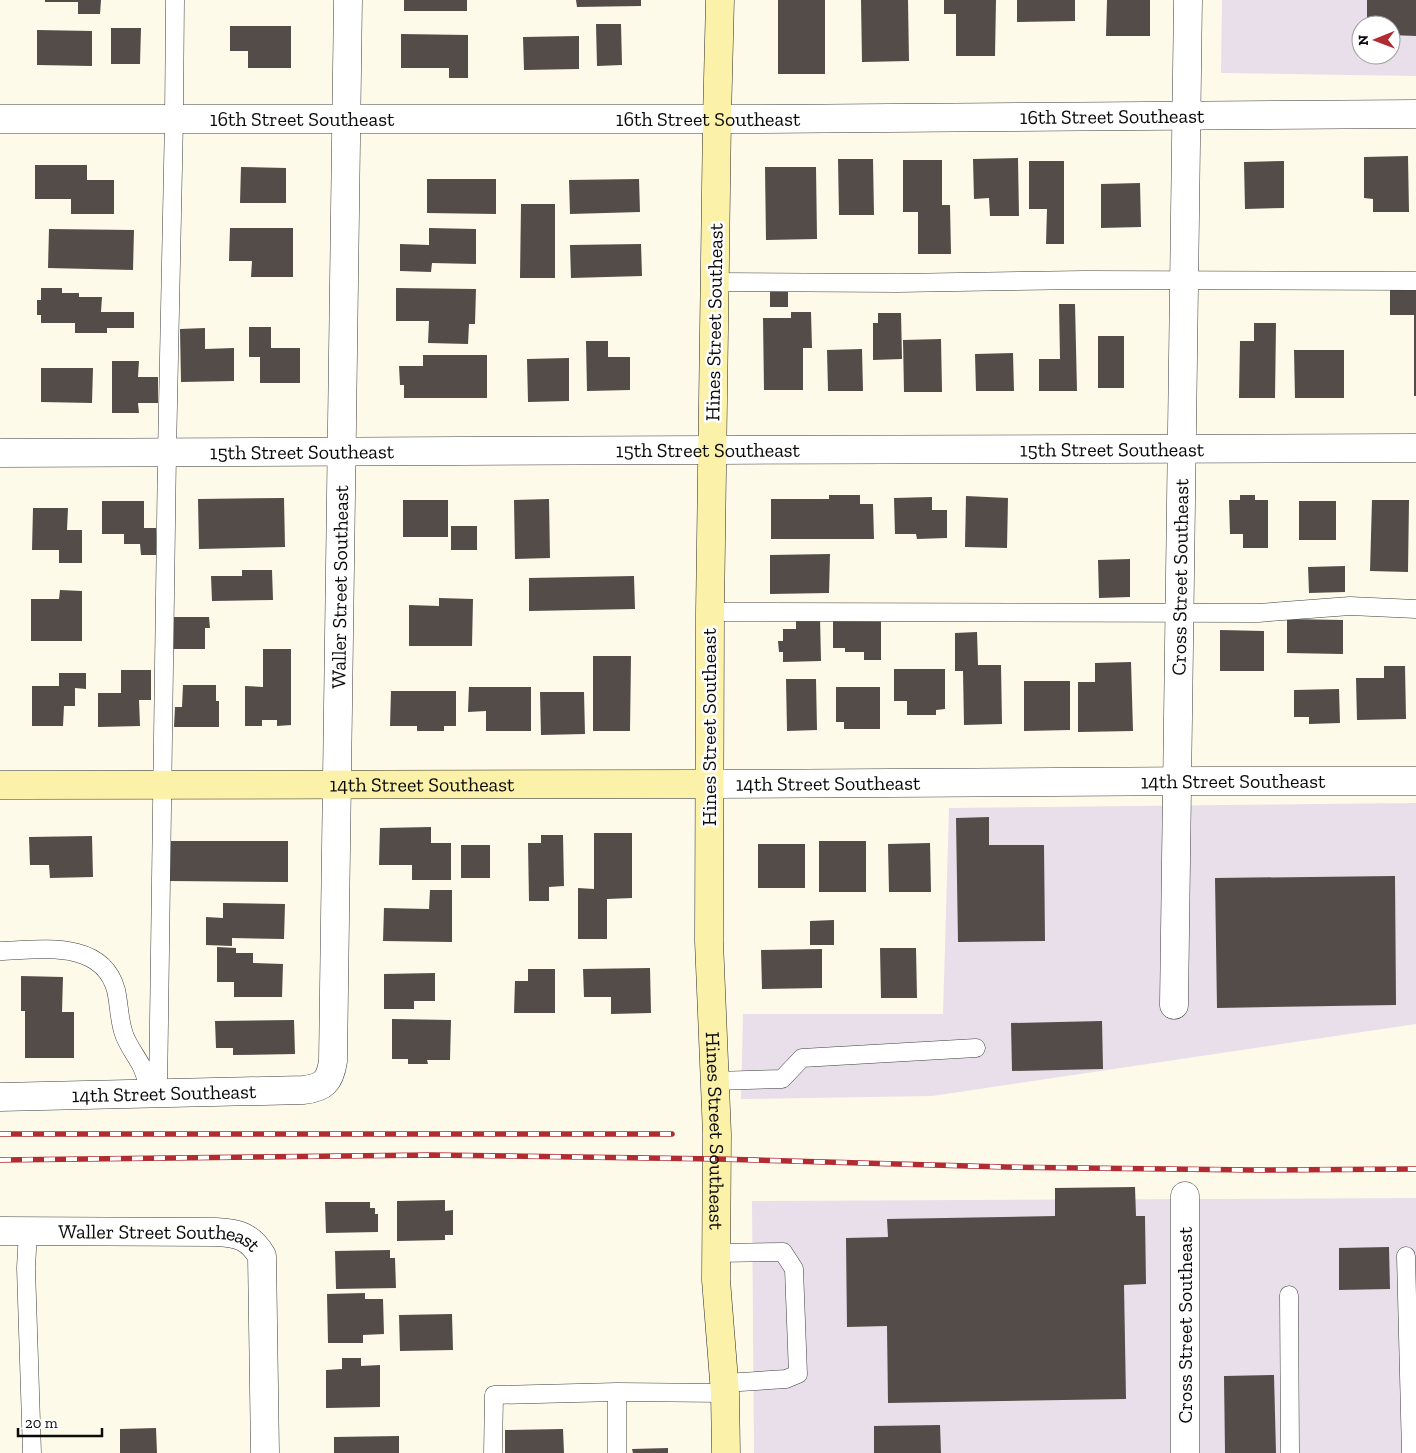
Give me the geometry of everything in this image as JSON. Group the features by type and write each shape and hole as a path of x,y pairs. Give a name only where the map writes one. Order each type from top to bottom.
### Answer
{"street":[{"name":"Waller Street Southeast","path":"325,1083 331,1074 333,1061 348,0"},
{"name":"Hines Street Southeast","path":"720,0 712,450 708,941 717,1159 717,1295 725,1388 726,1453"},
{"name":"Cross Street Southeast","path":"1174,1005 1188,0"},
{"name":"16th Street Southeast","path":"0,119 717,119 1416,114"},
{"name":"15th Street Southeast","path":"0,453 1416,448"},
{"name":"14th Street Southeast","path":"0,785 1416,781"},
{"name":"14th Street Southeast","path":"0,1097 304,1090 314,1089 325,1083"},
{"name":"Cross Street Southeast","path":"1184,1196 1185,1453"},
{"name":"Waller Street Southeast","path":"0,1231 226,1232 236,1233 257,1247 262,1256 265,1453"}],"lane":[{"path":"155,1093 175,0"},
{"path":"715,282 1416,281"},
{"path":"710,612 1258,613 1350,606 1416,609"},
{"path":"0,951 63,950 75,951 94,958 108,972 116,989 123,1032 155,1093"},
{"path":"714,1081 782,1079 802,1058 976,1048"},
{"path":"28,1231 26,1268 32,1453"},
{"path":"493,1453 494,1395 725,1388 786,1378 798,1374 794,1269 784,1252 717,1253"},
{"path":"1406,1256 1411,1453"},
{"path":"1289,1295 1290,1453"},
{"path":"617,1392 617,1453"}],"shaded area":[{"path":"1222,0 1416,0 1416,76 1221,73"},
{"path":"1416,803 1416,1024 932,1096 741,1099 743,1014 943,1014 949,808"},
{"path":"1416,1198 1416,1453 754,1453 752,1201"}],"building":[{"path":"45,0 101,0 100,14 78,14 78,2 45,2"},
{"path":"404,0 467,0 467,11 404,11"},
{"path":"576,0 641,0 641,6 577,7"},
{"path":"778,0 825,0 825,74 778,74"},
{"path":"861,0 908,0 909,61 862,62"},
{"path":"944,0 996,0 995,56 956,56 956,14 944,14"},
{"path":"1017,0 1075,0 1075,21 1017,22"},
{"path":"1107,0 1150,0 1150,36 1106,36"},
{"path":"1367,0 1416,0 1416,36 1401,35 1401,15 1367,15"},
{"path":"596,24 621,24 622,65 597,66"},
{"path":"230,26 291,26 291,68 248,68 248,51 230,51"},
{"path":"111,28 141,28 140,64 111,64"},
{"path":"37,30 92,31 92,66 37,65"},
{"path":"401,34 468,35 468,78 449,78 449,68 401,68"},
{"path":"579,36 579,69 524,70 523,37"},
{"path":"1408,156 1409,212 1373,212 1373,199 1364,198 1364,157"},
{"path":"1018,158 1019,216 990,216 989,198 974,199 973,159"},
{"path":"838,159 873,159 874,215 839,215"},
{"path":"903,160 942,160 942,205 950,205 951,254 918,254 918,212 903,212"},
{"path":"1029,161 1064,161 1064,244 1046,244 1047,209 1029,209"},
{"path":"1284,161 1284,208 1245,209 1244,162"},
{"path":"35,165 87,165 87,180 114,180 114,214 71,214 71,199 35,199"},
{"path":"241,167 286,168 286,203 240,203"},
{"path":"765,167 816,167 817,239 766,240"},
{"path":"427,179 496,179 496,214 427,213"},
{"path":"639,179 640,212 570,214 569,180"},
{"path":"1140,183 1141,227 1101,228 1101,184"},
{"path":"521,204 555,204 555,278 520,278"},
{"path":"230,228 293,228 293,277 251,277 252,261 229,261"},
{"path":"429,228 476,229 476,264 432,263 431,272 400,271 400,244 429,245"},
{"path":"49,229 134,230 133,270 48,268"},
{"path":"641,244 642,276 571,278 570,245"},
{"path":"1390,287 1416,287 1416,396 1414,396 1414,315 1390,315"},
{"path":"41,288 62,288 62,293 79,293 79,297 102,297 101,312 134,312 134,328 107,328 107,333 75,333 75,323 41,323 41,315 37,315 37,300 41,300"},
{"path":"396,288 476,289 475,324 469,324 468,344 428,343 429,321 396,321"},
{"path":"770,291 788,291 788,307 770,307"},
{"path":"1059,304 1075,304 1077,391 1039,391 1039,359 1060,359"},
{"path":"791,312 811,312 812,348 803,348 803,390 764,390 763,318 791,318"},
{"path":"878,313 901,313 902,359 873,360 873,323 878,323"},
{"path":"1254,323 1276,323 1275,398 1239,398 1240,341 1254,341"},
{"path":"249,327 271,327 271,348 300,348 300,383 260,383 260,357 249,357"},
{"path":"205,328 205,349 234,348 234,381 181,382 180,329"},
{"path":"1098,336 1124,336 1124,388 1098,388"},
{"path":"941,339 942,392 904,392 903,340"},
{"path":"586,341 608,341 608,357 630,357 630,390 587,391"},
{"path":"862,349 863,391 828,391 827,350"},
{"path":"1294,350 1344,350 1344,398 1295,398"},
{"path":"1013,353 1014,391 976,391 975,354"},
{"path":"423,355 487,355 487,398 404,398 404,385 400,385 399,366 423,366"},
{"path":"569,358 569,401 528,402 527,359"},
{"path":"112,361 139,361 138,377 158,377 158,403 138,403 139,413 112,413"},
{"path":"41,368 93,368 92,403 41,402"},
{"path":"829,495 860,495 860,504 873,504 874,539 771,539 771,499 829,499"},
{"path":"1240,495 1255,495 1255,500 1268,500 1268,548 1243,548 1243,534 1230,534 1229,500 1240,500"},
{"path":"966,496 1008,498 1007,548 965,547"},
{"path":"932,497 932,510 947,510 947,538 917,539 916,534 895,534 894,498"},
{"path":"284,498 285,547 199,549 198,499"},
{"path":"549,499 550,558 515,559 514,500"},
{"path":"403,500 448,500 448,537 403,537"},
{"path":"1372,500 1409,500 1408,572 1370,571"},
{"path":"102,501 144,501 144,528 156,528 157,555 141,555 140,544 124,544 124,534 102,534"},
{"path":"1299,501 1336,501 1336,540 1299,540"},
{"path":"33,508 68,508 67,530 82,530 82,563 59,563 59,550 32,550"},
{"path":"451,526 477,526 477,550 451,550"},
{"path":"830,554 829,593 770,594 770,555"},
{"path":"1130,559 1130,597 1099,598 1098,560"},
{"path":"1345,566 1345,592 1309,593 1308,567"},
{"path":"242,570 272,570 273,600 212,601 211,576 242,576"},
{"path":"634,576 635,609 529,611 529,578"},
{"path":"60,590 82,591 82,641 31,641 31,599 59,599"},
{"path":"439,598 473,599 472,646 409,646 409,605 439,606"},
{"path":"173,617 209,617 210,628 205,628 205,649 173,649"},
{"path":"820,617 821,661 783,662 783,652 779,652 778,641 783,641 783,629 796,629 796,618"},
{"path":"1287,619 1343,620 1343,654 1287,653"},
{"path":"833,620 881,620 881,660 864,660 864,652 845,652 845,648 833,648"},
{"path":"1220,630 1264,631 1264,671 1220,671"},
{"path":"977,632 978,665 1001,665 1002,724 964,725 963,671 955,671 955,633"},
{"path":"263,649 291,649 291,725 277,726 277,720 262,720 262,726 245,726 245,686 263,687"},
{"path":"593,656 631,656 630,731 593,731"},
{"path":"1131,662 1133,731 1078,732 1078,682 1095,682 1095,663"},
{"path":"1384,666 1405,666 1406,719 1357,720 1356,678 1384,678"},
{"path":"894,669 945,669 945,709 936,710 936,715 907,715 907,701 894,701"},
{"path":"121,670 151,670 151,700 139,700 140,726 98,727 98,693 121,693"},
{"path":"59,673 86,673 86,689 75,688 75,706 64,706 63,726 32,726 32,686 59,686"},
{"path":"786,679 816,679 817,730 787,731"},
{"path":"1024,681 1070,681 1070,730 1024,731"},
{"path":"183,685 216,685 216,701 219,701 219,727 174,727 175,707 182,707"},
{"path":"469,687 531,687 531,731 486,731 486,711 468,712"},
{"path":"836,687 880,687 880,729 844,729 844,722 836,722"},
{"path":"1339,689 1340,723 1309,724 1309,717 1294,717 1294,690"},
{"path":"391,691 456,691 456,726 444,726 444,731 417,731 417,726 390,726"},
{"path":"540,692 584,692 585,734 541,735"},
{"path":"989,817 989,845 1044,845 1045,941 958,942 956,818"},
{"path":"431,827 431,843 451,843 451,880 412,880 412,865 379,865 380,828"},
{"path":"594,833 632,833 632,898 607,899 607,939 578,939 578,888 594,889"},
{"path":"541,835 563,835 564,886 549,887 549,901 529,901 528,843 541,843"},
{"path":"92,836 93,877 50,878 49,865 30,865 29,837"},
{"path":"169,841 288,841 288,882 169,881"},
{"path":"819,841 866,841 866,892 819,892"},
{"path":"930,843 931,892 889,892 888,844"},
{"path":"758,844 805,844 805,888 758,888"},
{"path":"461,845 490,845 490,878 461,878"},
{"path":"1395,876 1396,1005 1217,1008 1215,878"},
{"path":"430,890 452,890 452,942 383,941 384,908 429,909"},
{"path":"223,903 285,904 284,939 232,938 232,946 206,945 206,917 223,918"},
{"path":"834,920 834,945 810,945 810,921"},
{"path":"217,947 236,948 236,953 253,953 253,963 283,964 282,997 234,997 234,982 217,982"},
{"path":"880,948 916,948 917,998 881,998"},
{"path":"822,949 822,988 762,989 761,950"},
{"path":"650,968 651,1013 611,1014 611,997 584,997 583,969"},
{"path":"528,969 555,969 555,1013 514,1013 515,981 528,981"},
{"path":"435,973 435,1001 414,1001 414,1009 384,1009 384,974"},
{"path":"21,976 63,977 62,1012 74,1012 74,1058 25,1058 25,1011 21,1011"},
{"path":"392,1019 451,1020 450,1060 427,1060 428,1064 408,1064 408,1059 392,1059"},
{"path":"294,1020 295,1054 233,1055 233,1048 216,1048 215,1021"},
{"path":"1102,1021 1103,1069 1012,1071 1011,1023"},
{"path":"1135,1187 1136,1216 1145,1216 1146,1284 1124,1285 1126,1399 888,1403 887,1326 847,1327 846,1238 888,1237 887,1219 1055,1216 1055,1188"},
{"path":"445,1200 445,1211 453,1210 453,1235 445,1235 445,1240 397,1241 397,1201"},
{"path":"325,1202 370,1202 370,1208 375,1208 375,1214 378,1214 378,1232 326,1233"},
{"path":"1389,1247 1390,1289 1339,1290 1339,1248"},
{"path":"390,1250 390,1258 395,1258 396,1288 336,1289 335,1251"},
{"path":"365,1293 365,1299 383,1299 384,1334 363,1335 363,1343 328,1343 327,1294"},
{"path":"452,1314 453,1350 400,1351 399,1315"},
{"path":"342,1358 361,1358 361,1366 380,1365 380,1407 326,1408 326,1370 342,1369"},
{"path":"1274,1375 1276,1453 1225,1453 1224,1376"},
{"path":"940,1425 941,1453 874,1453 874,1426"},
{"path":"156,1428 157,1453 120,1453 120,1429"},
{"path":"563,1429 564,1453 505,1453 505,1430"},
{"path":"399,1436 399,1453 334,1453 334,1437"},
{"path":"668,1448 668,1453 633,1453 632,1449"}],"railway":[{"path":"0,1134 672,1134"},
{"path":"0,1160 431,1155 717,1159 1005,1167 1253,1170 1416,1169"}]}
